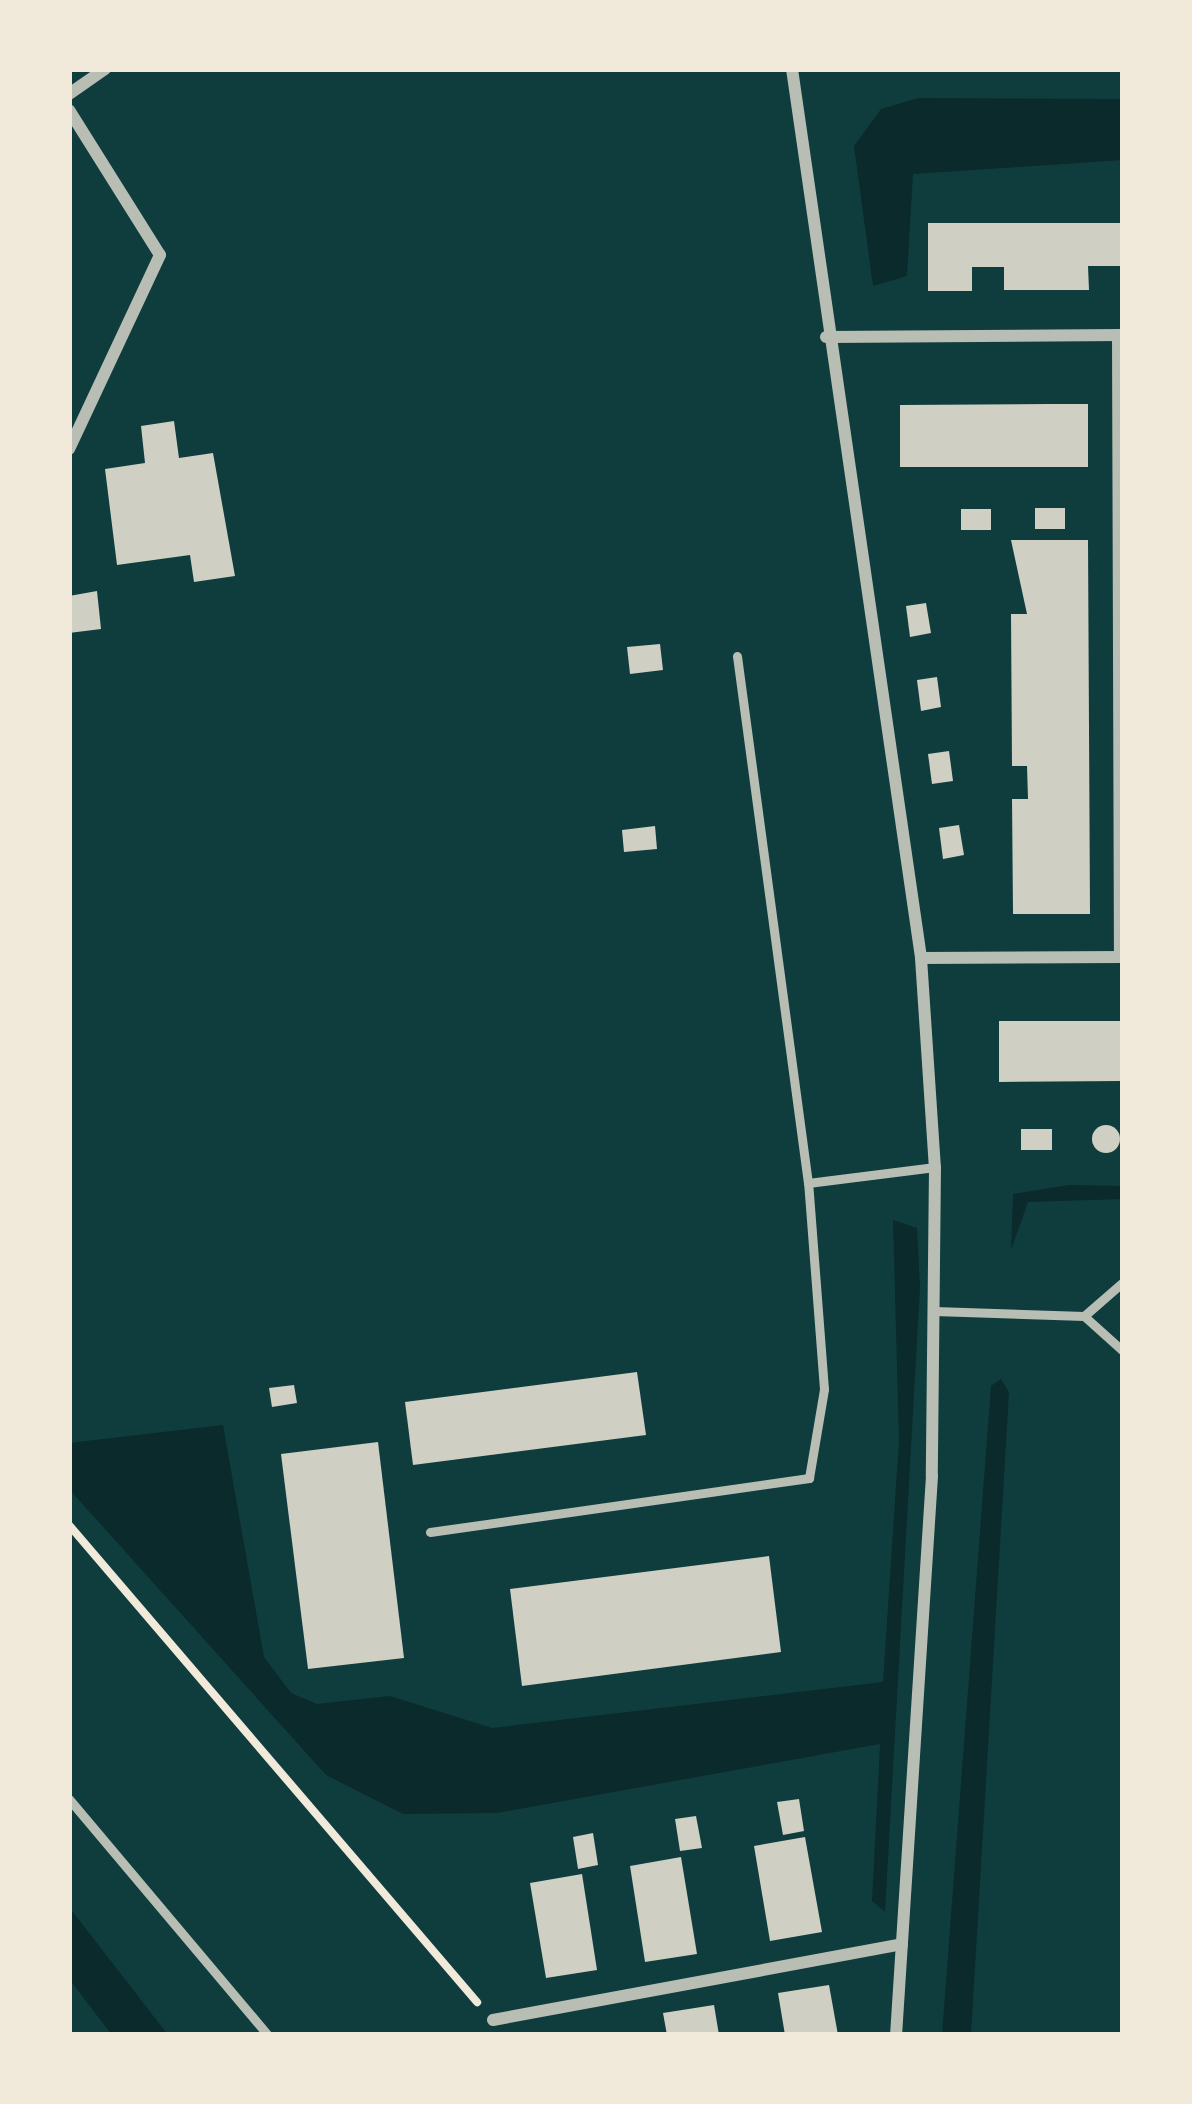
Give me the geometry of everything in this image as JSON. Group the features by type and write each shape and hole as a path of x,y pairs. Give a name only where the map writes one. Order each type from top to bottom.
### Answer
{"street":[{"path":"69,94 104,69"},
{"path":"792,69 826,337 921,958 935,1168 934,1312 896,2035"},
{"path":"69,110 160,255 69,449"},
{"path":"826,337 1120,335 1121,957 921,958"},
{"path":"494,2020 902,1944"}],"lane":[{"path":"430,1532 808,1478 824,1390 808,1183 737,656"},
{"path":"808,1183 935,1168"},
{"path":"1084,1316 1123,1282"},
{"path":"934,1312 1084,1316 1123,1352"},
{"path":"69,1798 268,2035"}],"path":[{"path":"69,1525 494,2020"}],"water":[{"path":"918,98 1123,99 1123,160 913,174 907,276 873,286 854,146 881,109"},
{"path":"1069,1185 1123,1186 1123,1199 1028,1202 1011,1250 1013,1194"},
{"path":"893,1220 917,1228 920,1287 885,1912 872,1901 880,1744 497,1813 403,1814 326,1775 69,1489 69,1443 223,1425 264,1657 291,1693 317,1704 390,1696 492,1728 883,1682 899,1441"},
{"path":"1001,1379 1009,1392 971,2035 942,2035 991,1386"},
{"path":"69,1907 168,2035 112,2035 69,1979"}],"building":[{"path":"928,223 1123,223 1123,266 1088,266 1089,290 1004,290 1004,267 972,267 972,291 928,291"},
{"path":"1088,404 1088,467 900,467 900,405"},
{"path":"174,421 179,458 213,453 235,576 194,582 190,555 117,565 105,469 145,463 141,426"},
{"path":"1035,508 1065,508 1065,529 1035,529"},
{"path":"961,509 991,509 991,530 961,530"},
{"path":"1011,540 1088,540 1090,914 1013,914 1012,799 1028,799 1027,766 1012,766 1011,614 1027,614"},
{"path":"97,591 101,629 69,633 69,596"},
{"path":"926,603 931,633 910,637 906,606"},
{"path":"660,644 663,670 630,674 627,647"},
{"path":"937,677 941,707 921,711 917,680"},
{"path":"949,751 953,781 932,784 928,754"},
{"path":"959,825 964,855 943,859 939,828"},
{"path":"655,826 657,849 624,852 622,830"},
{"path":"999,1021 1123,1021 1123,1081 999,1082"},
{"path":"1106,1125 1116,1129 1120,1139 1116,1149 1106,1153 1096,1149 1092,1139 1096,1129"},
{"path":"1021,1129 1052,1129 1052,1150 1021,1150"},
{"path":"637,1372 646,1435 413,1465 405,1402"},
{"path":"294,1385 297,1403 272,1407 269,1388"},
{"path":"378,1442 404,1658 308,1669 281,1454"},
{"path":"769,1556 781,1652 522,1686 510,1589"},
{"path":"799,1799 804,1831 783,1835 777,1802"},
{"path":"696,1816 702,1848 680,1851 675,1819"},
{"path":"593,1833 598,1865 578,1869 573,1837"},
{"path":"805,1837 822,1932 770,1941 754,1846"},
{"path":"681,1857 697,1954 645,1962 630,1866"},
{"path":"582,1874 597,1970 546,1978 530,1883"},
{"path":"829,1985 838,2035 785,2035 778,1993"},
{"path":"714,2005 719,2035 667,2035 663,2013"}]}
